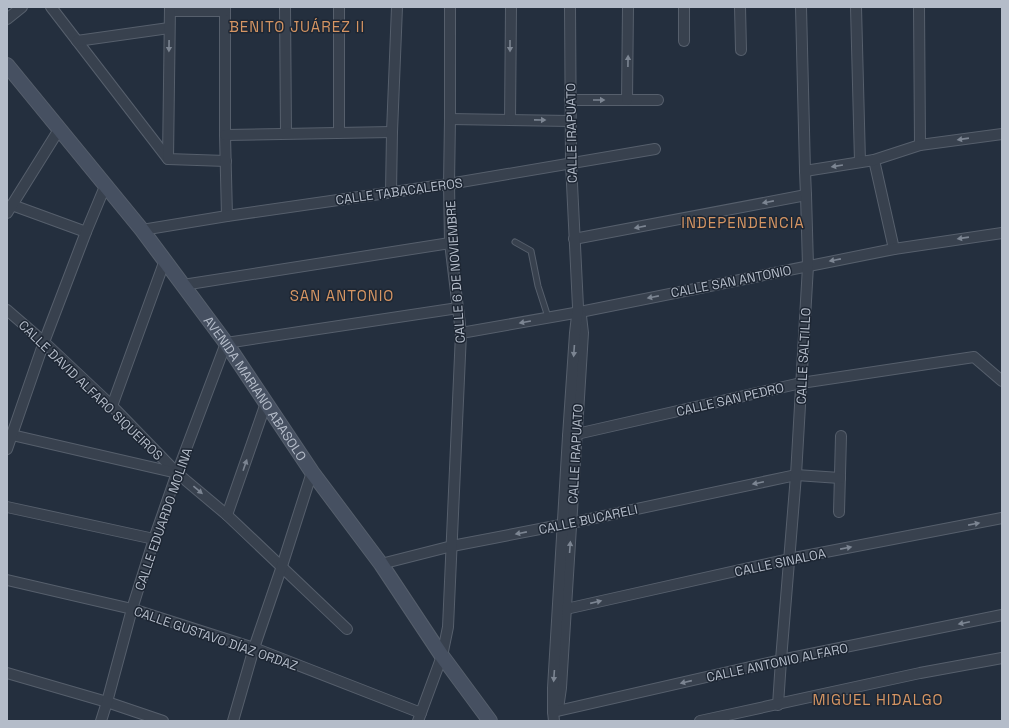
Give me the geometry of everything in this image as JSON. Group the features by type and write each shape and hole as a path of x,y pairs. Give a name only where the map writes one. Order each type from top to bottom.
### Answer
{"street":[{"path":"7,20 22,7"},
{"path":"51,7 168,159"},
{"path":"285,7 286,133"},
{"path":"339,7 339,132"},
{"path":"391,192 397,7"},
{"name":"CALLE 6 DE NOVIEMBRE","path":"419,717 442,656 448,627 452,546 461,333 450,243 448,184 450,119 450,7"},
{"path":"510,7 510,120"},
{"name":"CALLE IRAPUATO","path":"555,716 561,688 562,610 572,435 583,333 579,310 574,240 570,121 570,7"},
{"path":"627,100 628,7"},
{"path":"684,7 684,41"},
{"path":"740,7 741,50"},
{"name":"CALLE SALTILLO","path":"778,704 796,475 808,266 801,7"},
{"path":"856,7 860,162"},
{"path":"919,7 920,145"},
{"path":"168,159 170,9 225,9 225,135 227,216"},
{"path":"78,41 169,28"},
{"name":"AVENIDA MARIANO ABASOLO","path":"7,65 106,184 165,260 226,343 312,472 381,564 442,656 490,721"},
{"path":"570,100 658,100"},
{"path":"450,119 570,121"},
{"path":"60,128 10,209 86,232"},
{"path":"225,135 392,132"},
{"path":"805,171 874,160 920,145 1002,134"},
{"name":"CALLE TABACALEROS","path":"142,230 227,216 448,184 655,149"},
{"path":"168,159 226,161"},
{"path":"874,160 894,249"},
{"path":"7,449 44,342 106,184"},
{"path":"574,240 806,195"},
{"name":"CALLE SAN ANTONIO","path":"461,333 548,318 579,310 894,249 1002,233"},
{"path":"183,285 450,243"},
{"path":"112,406 165,260"},
{"path":"226,343 458,308"},
{"name":"CALLE DAVID ALFARO SIQUEIROS","path":"7,310 44,342 112,406 177,473 227,515 348,629"},
{"name":"CALLE EDUARDO MOLINA","path":"101,721 132,609 154,539 226,343"},
{"name":"CALLE SAN PEDRO","path":"572,435 801,383 974,357 1002,381"},
{"path":"227,515 266,403"},
{"path":"12,435 177,473"},
{"path":"839,512 841,436"},
{"path":"233,721 254,648 312,472"},
{"name":"CALLE BUCARELI","path":"381,564 452,546 567,524 796,475 840,478"},
{"path":"7,507 154,539"},
{"name":"CALLE SINALOA","path":"562,610 789,559 1002,518"},
{"name":"CALLE GUSTAVO DÍAZ ORDAZ","path":"7,580 132,609 254,648 419,717"},
{"name":"CALLE ANTONIO ALFARO","path":"555,716 781,660 1002,615"},
{"path":"700,721 920,673 1002,658"},
{"path":"7,673 107,702 163,721"}],"lane":[{"path":"515,242 531,251 538,286 548,318"}],"district":[{"name":"BENITO JUÁREZ II","path":"297,27"},
{"name":"INDEPENDENCIA","path":"743,223"},
{"name":"SAN ANTONIO","path":"342,296"},
{"name":"MIGUEL HIDALGO","path":"878,700"}]}
